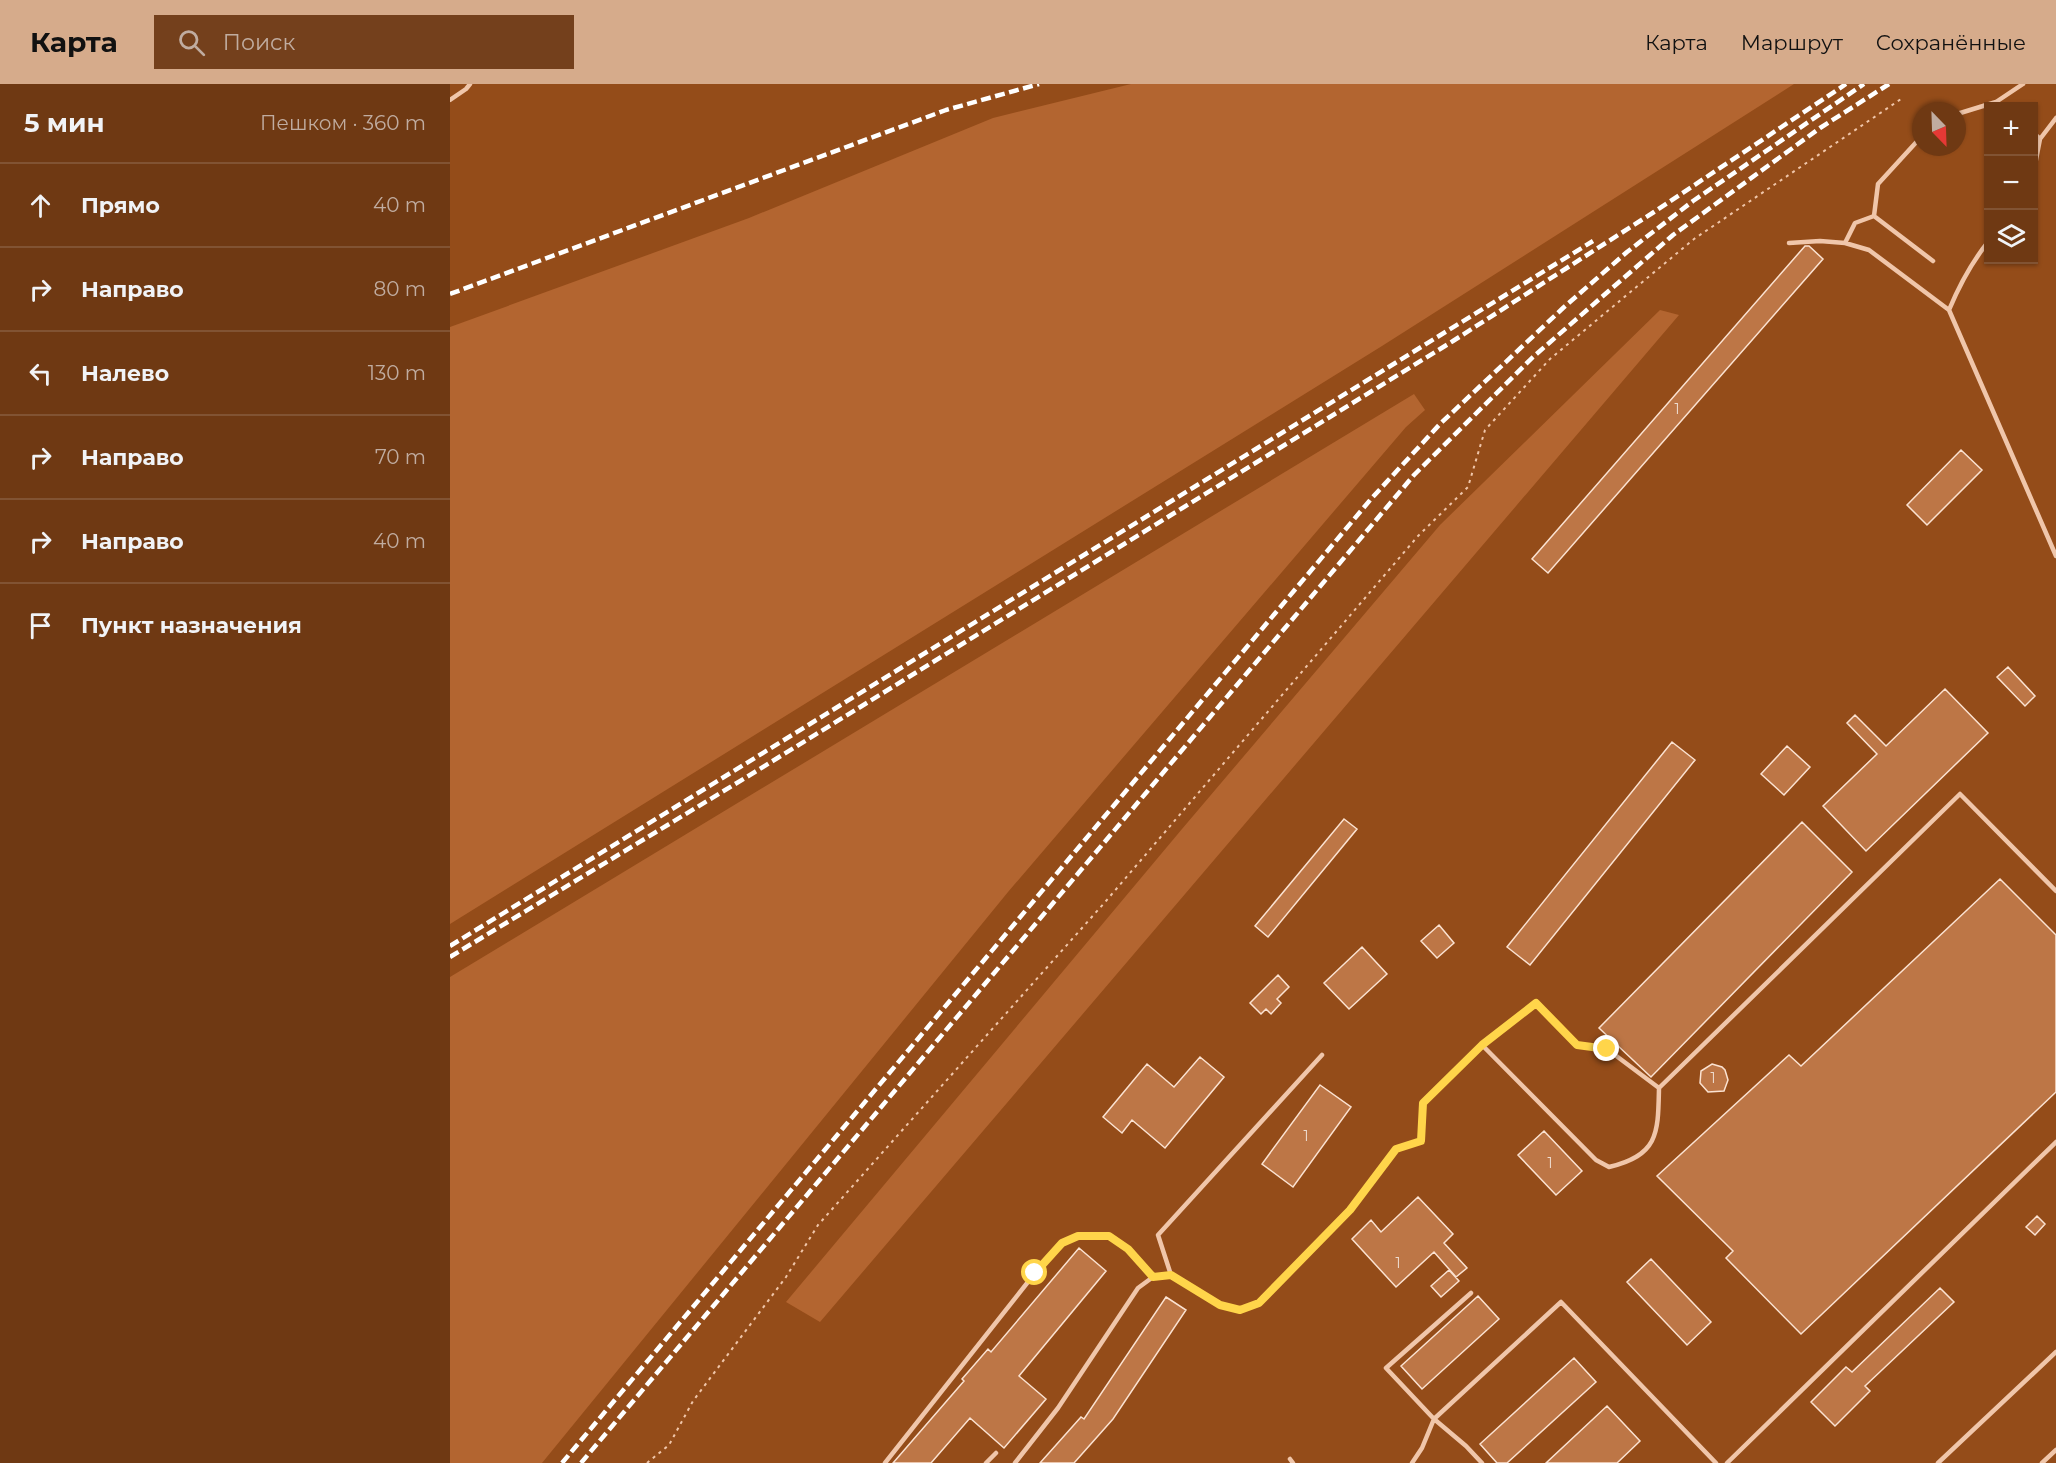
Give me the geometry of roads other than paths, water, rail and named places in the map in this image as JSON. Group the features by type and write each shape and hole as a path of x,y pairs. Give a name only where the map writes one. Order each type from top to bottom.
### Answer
{"lane":[{"path":"450,100 470,84"},
{"path":"1996,102 2023,84"},
{"path":"1966,111 1984,106"},
{"path":"2037,156 2040,139 2056,118"},
{"path":"1874,216 1878,184 1912,147"},
{"path":"1845,243 1855,222 1874,216"},
{"path":"1874,216 1933,261"},
{"path":"1789,243 1820,241 1845,243 1869,250 1949,310 2056,556"},
{"path":"1949,310 1956,293 1984,247"},
{"path":"1482,1045 1596,1160 1609,1167 1630,1162 1654,1140 1658,1123 1659,1088 1960,794 2056,891"},
{"path":"1015,1463 1058,1408 1138,1288 1153,1277 1171,1275 1220,1305 1240,1310 1259,1303 1350,1210 1396,1149 1421,1141 1423,1103 1482,1045 1536,1003 1577,1045 1607,1049 1659,1088"},
{"path":"1171,1275 1158,1235 1322,1054"},
{"path":"1727,1463 2056,1142"},
{"path":"885,1463 1035,1273 1062,1243 1078,1236 1109,1236 1128,1249 1153,1277"},
{"path":"1471,1293 1386,1368 1434,1419 1482,1463"},
{"path":"1412,1463 1422,1448 1434,1419 1561,1302 1716,1463"},
{"path":"1938,1463 2056,1352"},
{"path":"2042,1463 2056,1450"},
{"path":"986,1463 996,1453"}],"railway":[{"path":"450,294 946,110 1039,84"},
{"path":"450,957 750,775 1453,341 1654,212 1846,84"},
{"path":"562,1463 1371,499 1440,424 1563,308 1627,252 1693,201 1864,84"},
{"path":"581,1463 1414,475 1533,357 1673,235 1820,128 1889,84"},
{"path":"450,946 1593,241"}]}
